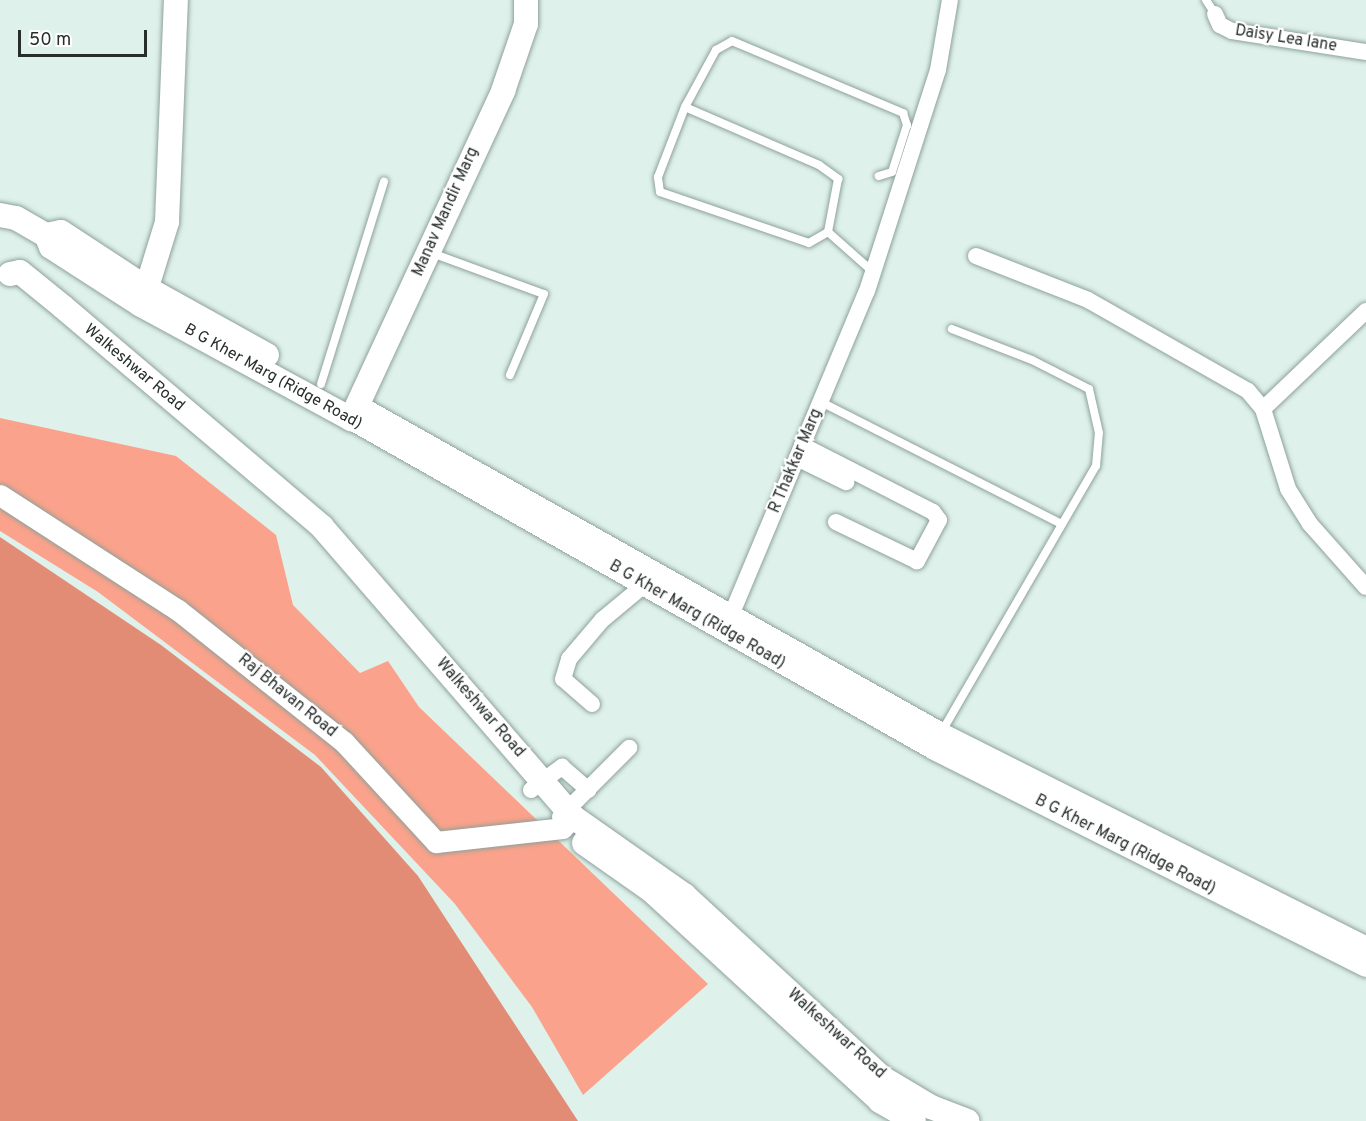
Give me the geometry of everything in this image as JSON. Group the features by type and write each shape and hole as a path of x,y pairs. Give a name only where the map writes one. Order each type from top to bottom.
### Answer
{"main road":[{"path":"144,297 167,222 176,0"},
{"name":"Manav Mandir Marg","path":"355,412 503,91 526,24 526,0"},
{"name":"B G Kher Marg (Ridge Road)","path":"0,215 16,218 46,235 61,232 144,297 355,412"},
{"name":"Walkeshwar Road","path":"5,270 13,283 314,541 565,819 684,895 924,1116 968,1121"},
{"name":"B G Kher Marg (Ridge Road)","path":"144,297 321,384 355,412"}],"street":[{"name":"R Thakkar Marg","path":"728,623 867,291 938,70 950,0"},
{"name":"Daisy Lea lane","path":"1211,7 1220,25 1232,31 1366,52"},
{"path":"976,255 1088,300 1165,340 1248,391 1263,409 1288,489 1310,524 1366,587"},
{"path":"1263,409 1366,311"},
{"name":"B G Kher Marg (Ridge Road)","path":"355,412 644,585 728,623"},
{"name":"B G Kher Marg (Ridge Road)","path":"355,412 937,741 1366,966"},
{"path":"800,451 846,482"},
{"path":"800,451 933,512 939,520 916,561 836,522"},
{"name":"Raj Bhavan Road","path":"0,495 178,610 326,727 436,842 565,819"},
{"path":"592,704 563,679 569,659 602,620 644,585"},
{"name":"B G Kher Marg (Ridge Road)","path":"937,741 1366,947"},
{"path":"565,819 588,790 630,748"},
{"path":"537,786 562,767 588,790"}],"lane":[{"path":"828,232 808,243 660,192 658,177 685,107 716,50 732,41 903,113 907,125 892,172 879,176"},
{"path":"685,107 819,165 838,179 828,232"},
{"path":"321,384 384,182"},
{"path":"828,232 873,272"},
{"path":"429,252 544,294 510,375"},
{"path":"937,741 1058,522 1096,466 1099,433 1089,389 1032,360 952,329"},
{"path":"821,402 1058,522"}],"shaded area":[{"path":"0,418 176,456 276,535 293,605 360,673 388,661 419,707 708,984 583,1095 532,1007 455,904 315,755 98,592 0,531"},
{"path":"0,537 161,645 321,767 418,876 578,1121 0,1121"}]}
